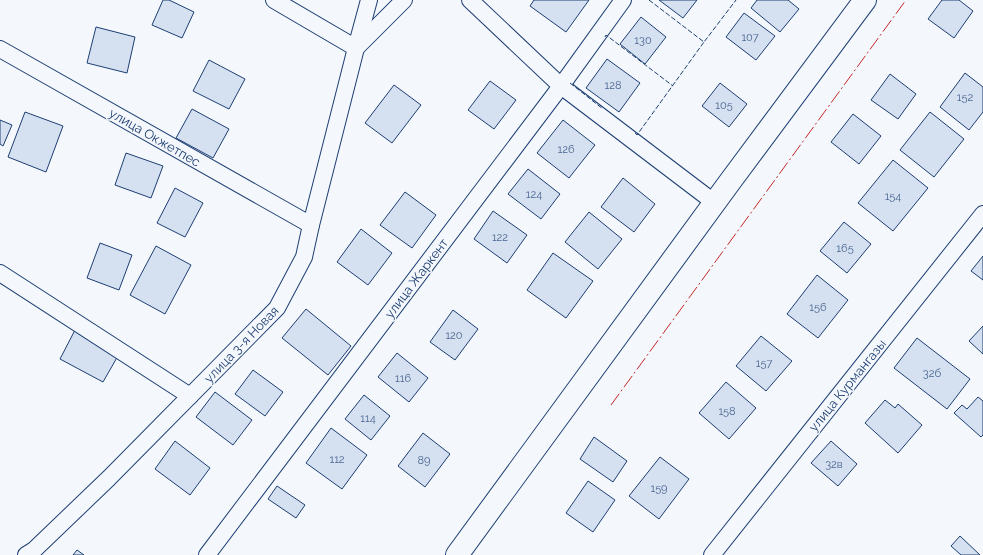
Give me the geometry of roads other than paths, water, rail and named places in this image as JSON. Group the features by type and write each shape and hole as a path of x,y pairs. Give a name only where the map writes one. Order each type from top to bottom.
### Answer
{"street":[{"path":"274,0 356,48 404,0"},
{"name":"улица 3-я Новая","path":"26,555 34,550 109,478 277,308 304,257 369,0"},
{"path":"470,0 560,86 715,203"},
{"name":"улица Жаркент","path":"207,555 623,0"},
{"path":"457,555 865,0"},
{"name":"улица Окжетпес","path":"0,48 311,225"},
{"name":"улица Курмангазы","path":"712,555 983,214"},
{"path":"0,273 190,396"}]}
